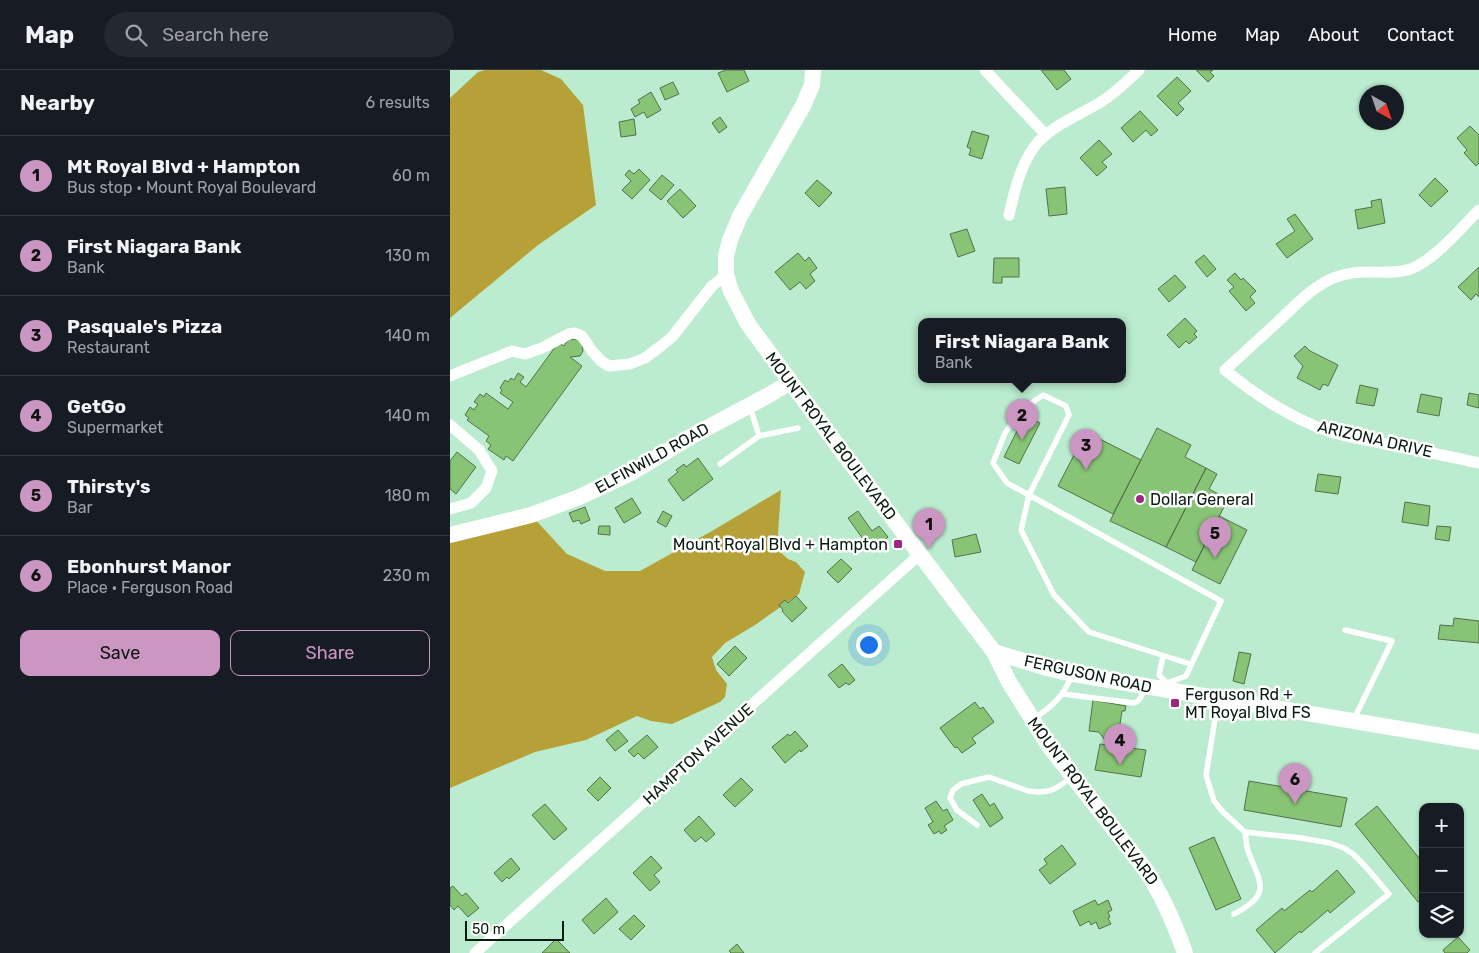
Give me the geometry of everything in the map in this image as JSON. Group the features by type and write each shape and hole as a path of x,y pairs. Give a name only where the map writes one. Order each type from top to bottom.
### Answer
{"main road":[{"name":"MOUNT ROYAL BOULEVARD","path":"814,70 812,85 803,106 740,216 730,240 726,256 726,275 731,291 748,324 790,382 994,652 1031,720 1049,746 1145,869 1168,908 1185,953"},
{"name":"ELFINWILD ROAD","path":"450,535 531,515 577,498 631,473 692,436 790,382"},
{"name":"FERGUSON ROAD","path":"994,652 1073,674 1144,687 1168,687 1219,699 1479,742"}],"street":[{"path":"985,70 1046,135"},
{"path":"1008,215 1016,185 1032,149 1038,142 1056,126 1104,100 1139,70"},
{"name":"ARIZONA DRIVE","path":"1479,210 1434,255 1413,269 1396,272 1352,272 1319,285 1225,370 1248,389 1267,401 1316,427 1334,433 1479,462"},
{"path":"450,376 512,351 525,354 575,333 582,336 592,352 609,366 630,364 645,358 672,337 712,286 726,275"},
{"path":"450,425 479,450 492,471 486,488 471,503 450,508"},
{"name":"HAMPTON AVENUE","path":"475,953 919,554"}],"lane":[{"path":"1163,656 1159,675 1168,687 1186,676 1190,664 1222,601 1029,495 1007,482 993,463 1006,433 1020,411 1043,394 1066,406 1069,415 1029,495 1020,530 1054,595 1090,632 1190,664"},
{"path":"750,405 759,436"},
{"path":"720,464 759,436 798,428"},
{"path":"1345,630 1392,641 1353,721"},
{"path":"1031,720 1046,711 1060,698 1073,674"},
{"path":"1063,694 1134,704 1140,699 1144,687"},
{"path":"1219,699 1206,775 1207,782 1218,806 1234,824 1245,832 1301,838 1330,843 1344,848 1365,866 1389,894 1315,953"},
{"path":"976,825 957,810 950,798 953,790 961,784 988,777 1028,791 1049,791 1072,777"},
{"path":"1234,914 1247,907 1256,899 1261,890 1260,881 1247,849 1245,832"}],"shaded area":[{"path":"485,70 541,70 561,79 583,105 596,205 538,245 450,318 450,98 478,72"},
{"path":"781,490 778,534 779,551 788,559 796,562 805,572 799,594 755,625 725,643 712,657 716,670 727,684 725,697 720,702 672,724 651,721 637,716 586,740 535,752 450,788 450,535 531,515 567,554 605,571 640,571"}],"building":[{"path":"726,70 744,70 749,81 727,92 718,73"},
{"path":"1041,70 1064,70 1071,79 1057,90"},
{"path":"1196,70 1213,70 1210,72 1214,76 1208,82"},
{"path":"1177,77 1191,91 1178,103 1184,109 1177,116 1157,96"},
{"path":"673,82 679,94 665,100 660,88"},
{"path":"651,92 661,110 647,118 644,112 635,117 631,109 640,103 638,100"},
{"path":"1140,111 1158,130 1151,136 1146,130 1133,142 1121,128"},
{"path":"720,117 727,127 719,133 712,123"},
{"path":"634,119 636,135 621,137 619,122"},
{"path":"1470,126 1479,135 1479,163 1476,166 1464,153 1467,150 1457,138"},
{"path":"972,131 989,136 982,159 969,155 971,149 967,147"},
{"path":"1099,140 1112,154 1102,162 1107,167 1097,176 1080,158"},
{"path":"639,169 650,180 632,199 622,190 631,181 625,175 629,170 634,174"},
{"path":"662,175 674,185 661,200 649,190"},
{"path":"1435,178 1448,191 1431,207 1419,195"},
{"path":"817,180 832,193 819,207 805,193"},
{"path":"1065,187 1067,214 1049,216 1046,189"},
{"path":"680,189 696,206 683,218 667,201"},
{"path":"1381,199 1385,223 1358,229 1355,210 1372,207 1371,201"},
{"path":"1295,214 1313,239 1287,258 1276,244 1295,231 1287,219"},
{"path":"967,229 975,251 958,257 950,234"},
{"path":"798,253 805,261 809,257 817,268 810,274 815,281 806,289 800,282 790,290 775,272"},
{"path":"1204,255 1216,269 1207,277 1195,262"},
{"path":"994,258 1019,258 1019,277 1002,277 1002,283 993,283"},
{"path":"1479,267 1479,297 1476,294 1471,300 1458,287"},
{"path":"1235,273 1256,291 1250,297 1255,303 1246,311 1229,291 1234,287 1227,280"},
{"path":"1175,275 1186,287 1169,302 1158,289"},
{"path":"1185,318 1197,331 1194,334 1197,337 1189,344 1186,341 1179,348 1167,335"},
{"path":"577,339 582,342 583,351 580,356 570,357 582,366 513,461 506,456 504,460 488,449 491,445 486,441 489,436 467,420 469,418 465,415 470,407 474,410 478,404 474,402 480,394 484,397 486,393 508,409 513,402 500,393 502,390 500,388 505,380 508,382 511,378 514,380 518,373 524,377 520,382 526,387 558,343 564,346 568,340"},
{"path":"1305,346 1310,351 1338,365 1328,386 1323,384 1320,390 1297,378 1303,366 1294,356"},
{"path":"1360,385 1378,389 1374,406 1356,403"},
{"path":"1469,393 1479,395 1479,408 1467,405"},
{"path":"1421,394 1442,398 1439,416 1417,412"},
{"path":"1025,415 1040,423 1019,464 1004,457"},
{"path":"1157,428 1191,445 1185,457 1206,468 1166,547 1110,521"},
{"path":"1086,432 1141,460 1113,514 1058,486"},
{"path":"457,452 476,467 456,494 450,489 450,461"},
{"path":"698,458 713,479 683,501 668,480 684,464 686,467"},
{"path":"1206,468 1217,474 1209,489 1228,499 1196,562 1166,547"},
{"path":"1318,474 1341,477 1338,494 1315,491"},
{"path":"632,498 641,513 624,523 615,508"},
{"path":"1405,502 1430,506 1428,526 1402,522"},
{"path":"585,507 590,520 581,524 579,520 573,522 569,513"},
{"path":"663,511 672,516 666,527 657,522"},
{"path":"858,511 872,531 879,526 888,537 868,552 861,541 863,539 848,518"},
{"path":"1219,516 1247,530 1220,584 1192,570"},
{"path":"599,526 610,526 610,535 598,534"},
{"path":"1437,526 1451,527 1449,541 1435,539"},
{"path":"976,534 981,552 955,557 952,540"},
{"path":"841,559 852,569 838,583 827,572"},
{"path":"796,596 807,608 792,622 779,605 785,600 788,603"},
{"path":"1454,618 1479,621 1479,643 1438,639 1440,625 1453,626"},
{"path":"735,646 747,658 729,676 717,664"},
{"path":"1239,652 1251,654 1244,684 1233,681"},
{"path":"842,664 855,680 849,685 846,683 839,688 828,675"},
{"path":"1093,700 1126,706 1125,711 1122,711 1118,737 1129,752 1112,750 1099,732 1089,731"},
{"path":"975,702 980,709 983,707 994,722 972,738 976,743 962,753 957,747 955,748 940,728"},
{"path":"618,730 628,741 615,751 606,740"},
{"path":"795,731 808,746 801,752 800,750 785,763 772,747 788,734 790,736"},
{"path":"647,735 658,747 644,759 638,753 634,757 628,751"},
{"path":"1100,744 1146,750 1141,777 1095,770"},
{"path":"600,777 611,788 598,801 587,790"},
{"path":"741,778 753,790 735,807 723,795"},
{"path":"1249,781 1347,798 1341,827 1244,810"},
{"path":"982,794 990,806 994,803 1003,818 990,827 973,800"},
{"path":"936,801 943,811 947,809 953,820 944,826 947,830 941,834 939,831 934,834 928,825 933,822 925,808"},
{"path":"545,804 567,829 554,840 532,815"},
{"path":"1377,806 1419,858 1419,901 1418,902 1355,824"},
{"path":"699,816 715,834 706,842 701,837 695,842 684,830"},
{"path":"1214,837 1241,899 1216,910 1189,848"},
{"path":"1062,845 1076,864 1050,884 1039,870 1047,864 1044,859"},
{"path":"651,856 662,868 654,875 660,882 650,891 633,873"},
{"path":"511,858 520,869 509,879 507,877 502,882 494,873"},
{"path":"1337,870 1355,892 1330,913 1328,910 1301,933 1300,931 1275,953 1256,930 1282,908 1284,911 1310,890 1312,892"},
{"path":"453,886 462,896 466,893 479,908 468,917 458,906 454,910 450,905 450,888"},
{"path":"606,898 618,912 594,934 582,920"},
{"path":"1095,900 1098,905 1108,900 1112,910 1108,912 1111,924 1099,929 1096,922 1091,925 1089,921 1080,926 1073,911"},
{"path":"634,915 645,926 631,940 619,929"},
{"path":"1459,938 1470,950 1467,953 1445,953 1443,950"},
{"path":"556,939 570,953 542,953"},
{"path":"737,944 744,953 731,953 729,951"}],"place":[{"name":"First Niagara Bank","path":"1022,440"},
{"name":"Pasquale's Pizza","path":"1086,470"},
{"name":"Dollar General","path":"1140,499"},
{"name":"Mount Royal Blvd + Hampton","path":"898,544"},
{"name":"Mt Royal Blvd + Hampton","path":"929,549"},
{"name":"Thirsty's","path":"1215,558"},
{"name":"Ferguson Rd + MT Royal Blvd FS","path":"1175,703"},
{"name":"GetGo","path":"1120,765"},
{"name":"Ebonhurst Manor","path":"1295,804"}]}
